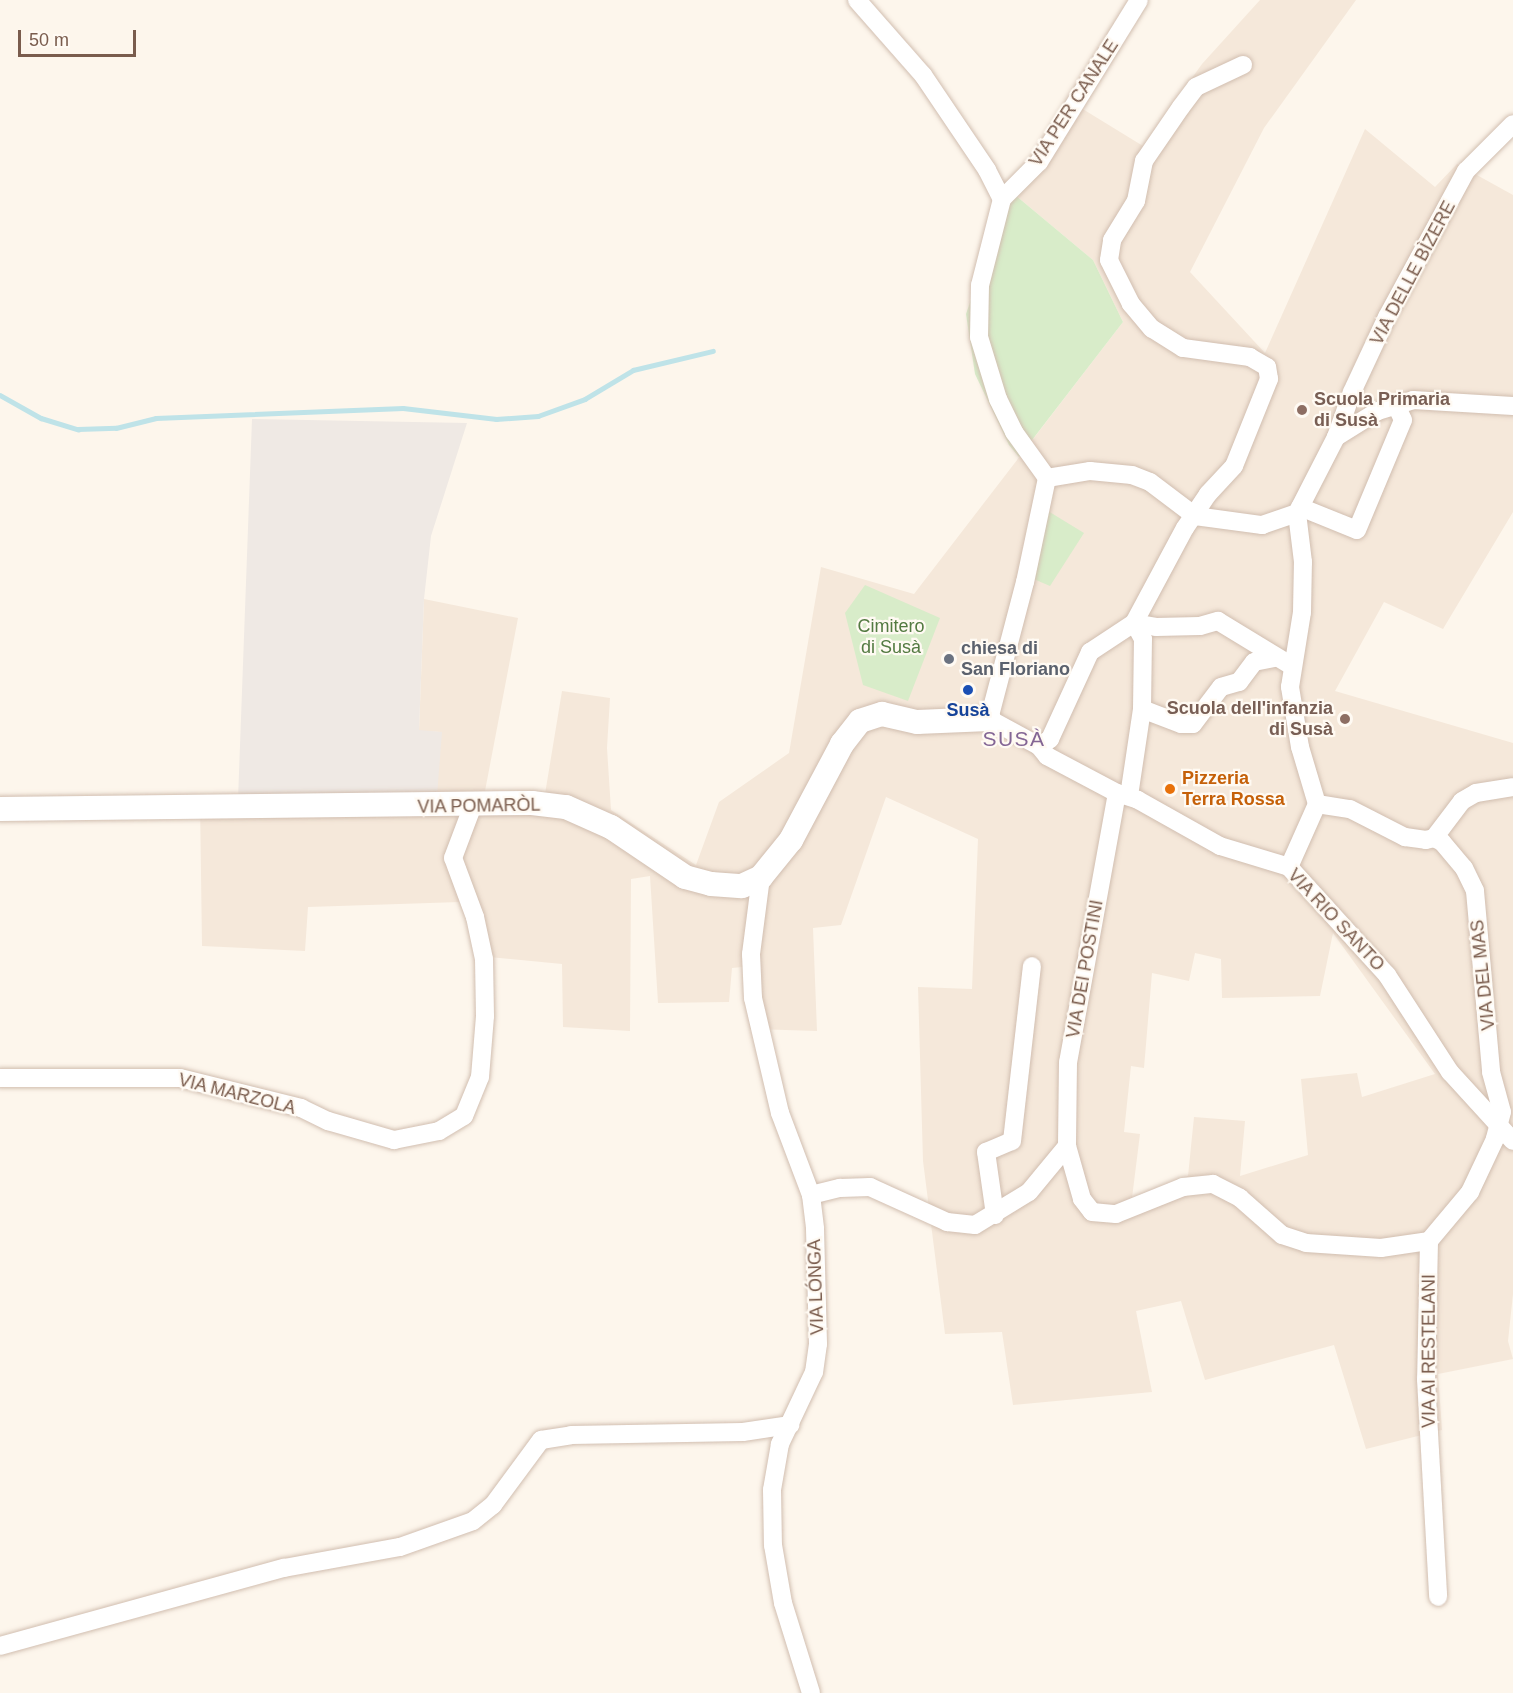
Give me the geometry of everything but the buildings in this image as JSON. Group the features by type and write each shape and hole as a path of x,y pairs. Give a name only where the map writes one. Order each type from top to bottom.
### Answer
{"street":[{"path":"761,878 806,816 842,744 860,721 882,714 917,722 989,719 1015,621 1047,477 1014,432 998,399 979,337 980,285 1002,199 987,170 923,75 857,0"},
{"name":"VIA PER CANALE","path":"1002,199 1039,162 1139,0"},
{"path":"1039,746 1050,739 1090,652 1134,623 1185,528 1208,494 1234,466 1269,379 1267,367 1250,357 1183,348 1152,329 1131,304 1108,260 1112,240 1136,201 1144,161 1181,107 1196,87 1243,65"},
{"name":"VIA DELLE BÌZERE","path":"1298,510 1336,437 1352,392 1387,317 1466,171 1513,124"},
{"path":"1336,437 1378,411 1413,400 1513,406"},
{"path":"1047,477 1090,471 1132,475 1150,482 1195,516 1262,525 1298,510 1357,530 1403,420 1396,405"},
{"path":"1289,867 1317,804 1293,713 1292,666 1302,612 1303,562 1298,510"},
{"path":"1134,623 1156,627 1200,626 1218,621 1238,630 1275,658 1292,666"},
{"name":"VIA DEI POSTINI","path":"1134,623 1143,639 1142,709 1068,1062 1067,1146 1082,1199 1092,1212 1103,1215 1131,1210 1183,1187 1213,1184 1240,1198 1282,1235 1306,1243 1381,1248 1429,1241"},
{"path":"1142,709 1181,724 1193,724 1221,687 1239,682 1254,662 1275,658"},
{"name":"VIA RIO SANTO","path":"989,719 1039,746 1047,756 1220,846 1289,867 1387,975 1450,1072 1513,1141"},
{"path":"1317,804 1350,809 1406,837 1426,840 1434,837 1462,801 1476,793 1513,787"},
{"name":"VIA POMARÒL","path":"0,809 532,803 566,807 611,827 686,877 711,884 742,886 761,878"},
{"name":"VIA MARZOLA","path":"0,1078 180,1078 301,1108 394,1140 439,1131 464,1116 480,1077 485,1016 484,959 475,917 453,858 473,805"},
{"name":"VIA DEL MAS","path":"1434,837 1442,842 1464,868 1475,891 1491,1072 1502,1112 1499,1126"},
{"name":"VIA LÓNGA","path":"761,878 751,954 753,998 780,1113 811,1196 818,1344 814,1372 780,1444 772,1490 773,1545 783,1603 811,1693"},
{"path":"995,1215 986,1152 1012,1141 1032,966"},
{"path":"1429,1241 1470,1192 1499,1126"},
{"path":"811,1196 840,1188 870,1187 947,1222 975,1225 995,1215 1029,1192 1067,1146"},
{"name":"VIA AI RESTELANI","path":"1429,1241 1426,1379 1438,1597"},
{"path":"0,1646 284,1568 400,1547 473,1521 493,1505 541,1440 571,1435 743,1432 790,1425"}],"shaded area":[{"path":"1260,0 1356,0 1264,128 1190,272 1265,353 1365,129 1435,187 1457,164 1513,195 1513,512 1443,629 1384,602 1335,691 1513,743 1513,1294 1508,1341 1513,1359 1438,1374 1442,1430 1366,1449 1334,1345 1205,1380 1181,1301 1136,1311 1152,1392 1013,1405 1002,1332 945,1334 923,1161 918,987 972,989 978,839 886,797 841,925 813,928 817,1031 750,1029 742,967 732,968 729,1002 658,1003 650,876 631,879 630,1031 563,1027 562,964 479,956 460,902 308,907 305,951 202,946 200,801 238,800 442,732 419,731 424,599 518,618 485,791 545,794 562,691 610,698 607,748 611,810 696,865 719,802 789,753 821,567 914,594 1123,322 1093,260 1009,190 1068,100 1143,146 1202,64","holes":["1333,933 1435,1074 1362,1097 1357,1073 1301,1079 1308,1155 1240,1176 1245,1121 1194,1117 1188,1176 1132,1198 1140,1134 1124,1132 1131,1066 1144,1068 1152,973 1189,981 1195,953 1221,959 1222,998 1320,996"]},
{"path":"252,419 467,423 431,536 424,599 419,730 442,732 437,796 238,800"}],"green space":[{"path":"1009,190 1093,260 1123,322 1019,457 1009,445 975,374 966,314"},
{"path":"1048,511 1084,533 1050,586 1029,577"},
{"name":"Cimitero di Susà","path":"865,585 940,618 908,701 863,685 845,613"}],"waterway":[{"path":"0,395 41,418 78,429 116,428 156,418 403,408 496,419 538,416 585,399 633,370 713,351"}],"place":[{"name":"Scuola Primaria di Susà","path":"1302,410"},
{"name":"chiesa di San Floriano","path":"949,659"},
{"name":"Susà","path":"968,690"},
{"name":"Scuola dell'infanzia di Susà","path":"1345,719"},
{"name":"Pizzeria Terra Rossa","path":"1170,789"}],"district":[{"name":"SUSÀ","path":"1014,739"}]}
